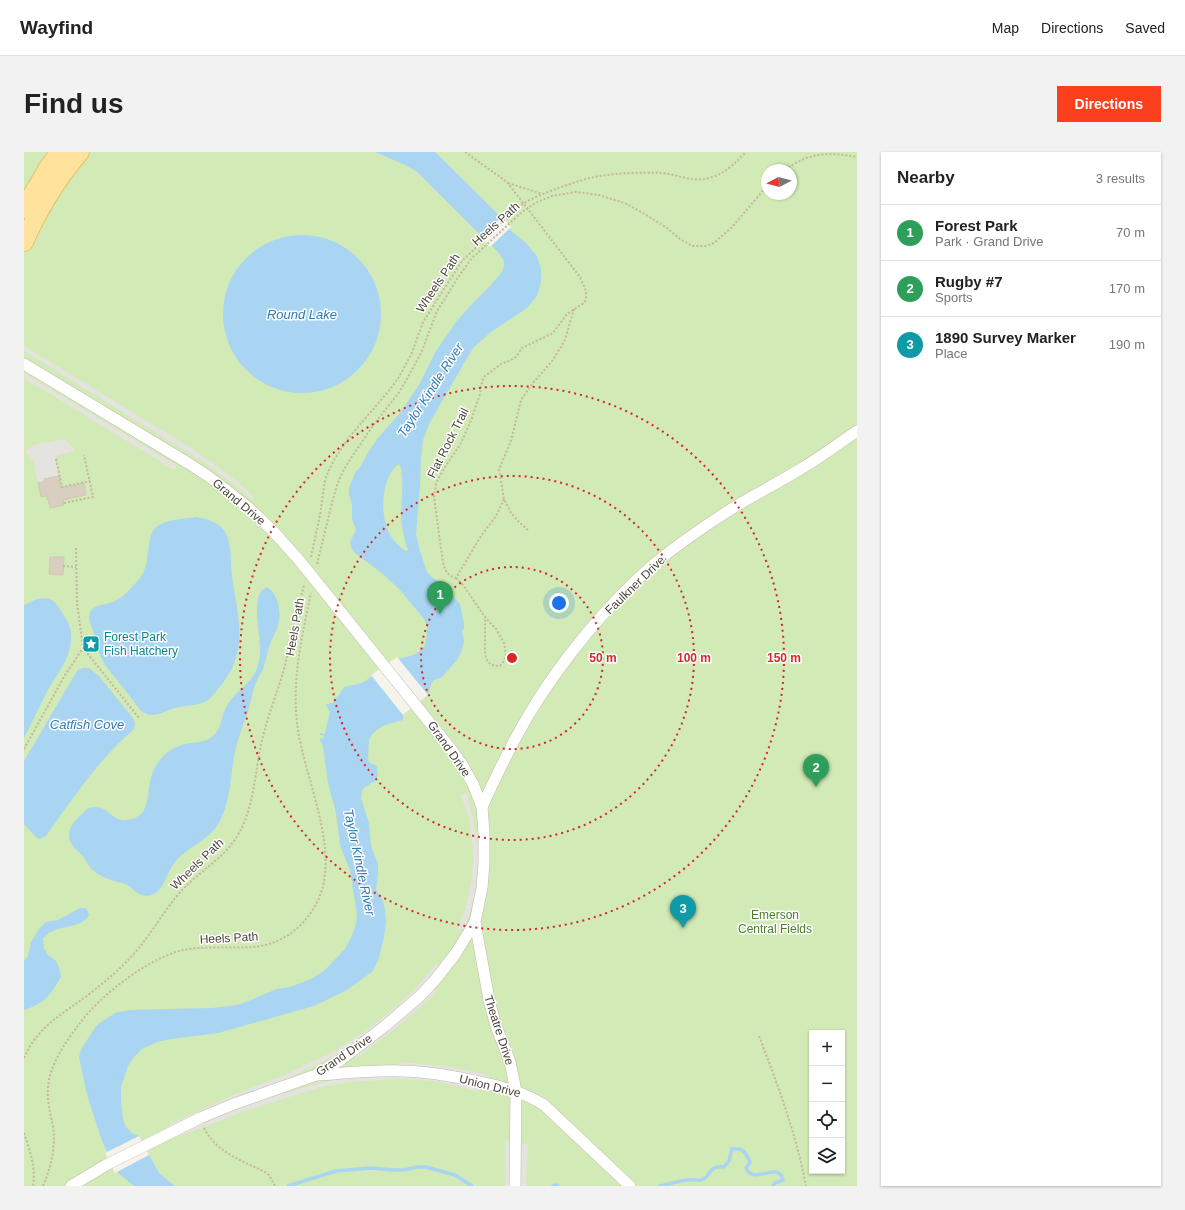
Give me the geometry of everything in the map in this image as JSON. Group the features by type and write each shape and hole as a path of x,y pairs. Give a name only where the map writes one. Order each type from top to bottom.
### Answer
{"main road":[{"path":"24,209 48,168 60,152"},
{"path":"24,242 32,223 48,194 80,152"}],"street":[{"name":"Grand Drive","path":"24,364 208,476 248,508 273,531 299,560 416,704 463,766 473,784 482,807 484,833 482,888 475,922 448,965 420,996 385,1026 342,1059 316,1075 220,1110 188,1124 106,1165 71,1186"},
{"name":"Faulkner Drive","path":"482,807 511,745 529,714 564,663 606,612 653,565 670,552 720,516 802,468 857,431"},
{"name":"Theatre Drive","path":"475,922 489,1000 496,1026 510,1062 516,1091 515,1186"},
{"name":"Union Drive","path":"316,1075 401,1070 454,1076 528,1095 544,1105 630,1186"}],"path":[{"path":"465,152 507,182 542,194"},
{"name":"Wheels Path","path":"311,557 320,515 325,480 332,464 351,435 399,377 411,355 420,327 429,310 462,261 512,213 523,203 542,194 581,180 609,175 659,173 704,180 716,176 726,170 746,152"},
{"path":"794,164 802,158 818,153 831,153 857,157"},
{"path":"507,182 527,208"},
{"name":"Heels Path","path":"317,565 332,503 343,471 374,424 398,394 417,363 437,311 465,266 516,217 537,202 552,196 576,192 599,195 627,204 667,228 692,246 706,246 714,243 732,226 761,193"},
{"name":"Flat Rock Trail","path":"485,617 484,653 490,663 500,666 504,661 506,654 504,643 463,585 456,578 450,576 446,572 443,563 434,497 436,484 461,443 472,418 480,394 482,380 485,376 501,364 516,356 522,348 553,333 567,314 584,303 586,299 586,291 580,277 527,208"},
{"name":"Flat Rock Trail","path":"528,530 511,514 504,499 499,469 511,441 522,400 532,384 553,360 566,340 574,309"},
{"path":"64,503 94,497 84,455"},
{"path":"56,459 62,487 90,481"},
{"path":"456,578 481,536 496,516 504,499"},
{"path":"76,548 77,604 83,648 140,718"},
{"path":"63,566 76,567"},
{"name":"Wheels Path","path":"24,1058 30,1046 51,1022 92,992 130,958 140,947 173,901 195,878 218,859 236,838 244,824 252,799 261,745 283,674 304,585"},
{"name":"Heels Path","path":"43,1186 54,1146 48,1097 49,1081 62,1049 90,1010 138,971 172,954 200,948 254,947 266,945 282,939 291,934 305,921 321,892 324,882 326,860 325,850 300,740 296,707 296,689 300,650 311,592"},
{"path":"24,749 65,675 83,648"},
{"path":"759,1036 789,1121 806,1186"},
{"path":"203,1127 212,1141 220,1148 230,1155 265,1172 269,1175 275,1186"},
{"path":"24,1133 33,1163 33,1186"}],"green space":[{"name":"Emerson Central Fields","path":"24,152 857,152 857,1186 24,1186"}],"shaded area":[{"path":"24,346 191,448 233,478 254,497 252,500 243,491 205,463 24,351"},
{"path":"24,373 177,466 174,470 24,379"},
{"path":"64,439 75,451 55,456 59,476 44,479 44,482 38,483 33,460 25,451 34,445"},
{"path":"467,793 476,833 478,862 475,892 463,931 458,928 466,907 473,862 473,848 469,819 461,795"},
{"path":"436,964 440,967 418,992 362,1038 336,1055 287,1079 239,1097 172,1127 170,1124 238,1093 285,1075 335,1051 360,1035 391,1011 415,989"},
{"path":"433,988 436,991 423,1004 396,1028 355,1059 353,1055"},
{"path":"399,1062 446,1066 489,1075 488,1080 399,1067"},
{"path":"399,1075 435,1078 479,1087 477,1091 435,1081 399,1079 350,1082 325,1086 251,1109 177,1137 175,1134 249,1104 323,1082 350,1078"},
{"path":"505,1141 511,1141 510,1186 505,1186"},
{"path":"522,1144 528,1144 526,1186 521,1186"}],"water":[{"name":"Taylor Kindle River","path":"375,152 435,152 502,218 509,229 525,242 537,256 541,269 541,282 537,296 527,308 491,332 474,347 430,422 423,440 416,535 427,572 460,604 464,624 462,631 464,641 462,650 457,660 442,677 434,680 431,684 428,695 403,715 403,720 385,725 378,729 372,734 369,740 368,759 369,762 377,766 378,776 375,781 365,787 362,791 361,798 369,823 371,846 378,864 376,890 383,901 386,922 379,958 373,971 347,990 314,1006 218,1033 157,1042 142,1049 128,1066 121,1087 123,1120 126,1127 132,1133 139,1136 159,1173 175,1186 134,1186 117,1172 102,1141 87,1095 79,1057 81,1049 97,1025 115,1013 128,1010 212,1008 241,1004 277,989 290,987 311,979 324,971 344,950 351,938 356,924 357,914 350,870 340,845 336,813 328,783 323,747 320,741 320,739 324,736 319,735 321,733 325,733 330,712 326,705 333,703 333,700 339,695 344,687 362,683 398,659 413,655 420,651 425,645 427,627 425,620 400,590 383,574 355,553 351,547 350,542 356,530 352,519 352,504 349,488 355,473 369,451 378,438 401,412 419,385 436,351 456,322 502,272 504,266 504,261 499,253 416,171","holes":["399,464 401,468 401,516 407,551 397,544 388,531 385,523 383,506 385,489 391,472"]},
{"name":"Round Lake","path":"302,235 332,241 358,258 375,284 381,314 375,344 358,370 332,387 302,393 272,387 246,370 229,344 223,314 229,284 246,258 272,241"},
{"path":"196,517 214,522 223,529 230,546 239,632 239,645 236,658 231,671 208,700 150,715 141,711 104,663 100,656 89,621 90,612 95,607 111,603 128,592 140,578 147,562 150,537 156,527 169,521"},
{"path":"267,587 276,597 278,602 279,617 277,630 270,644 263,669 253,690 238,740 228,800 222,818 212,832 178,859 159,890 151,895 142,895 126,884 100,875 88,865 83,856 72,845 69,839 69,834 73,823 88,808 91,807 104,809 116,818 122,820 128,820 136,817 144,810 152,774 161,758 176,747 207,740 216,733 227,706 252,678 258,664 260,647 257,618 258,598 261,591"},
{"path":"46,598 52,600 56,604 68,623 71,632 69,653 24,738 24,605 37,599"},
{"name":"Catfish Cove","path":"89,668 99,676 133,718 135,727 98,766 76,793 46,836 39,839 24,824 24,761 74,676 78,670"},
{"path":"80,908 86,908 89,915 86,919 77,924 49,933 43,938 44,949 48,955 56,961 61,977 46,998 37,1005 24,1010 24,960 28,956 31,942 39,929 46,922 58,920"}],"pier":[{"path":"503,216 511,227 490,247 481,237"},
{"path":"397,657 428,695 403,715 371,675"},
{"path":"139,1136 149,1155 115,1173 105,1153"}],"building":[{"path":"59,476 61,488 84,483 86,495 63,500 64,505 50,508 47,496 41,497 38,483 44,482 44,479"},
{"path":"50,557 64,557 63,575 49,574"}],"waterway":[{"path":"660,1186 685,1180 699,1180 704,1178 712,1169 724,1167 729,1161 732,1149 744,1151 750,1162 746,1168 750,1173 755,1175 777,1172 781,1174 783,1180 775,1183 773,1186"},
{"path":"288,1186 336,1171 371,1168 404,1170 417,1167 426,1167 455,1175 472,1186"},
{"path":"553,1186 558,1186"}],"place":[{"name":"Forest Park","path":"440,614"},
{"name":"Forest Park Fish Hatchery","path":"91,644"},
{"name":"Rugby #7","path":"816,787"},
{"name":"1890 Survey Marker","path":"683,928"}]}
